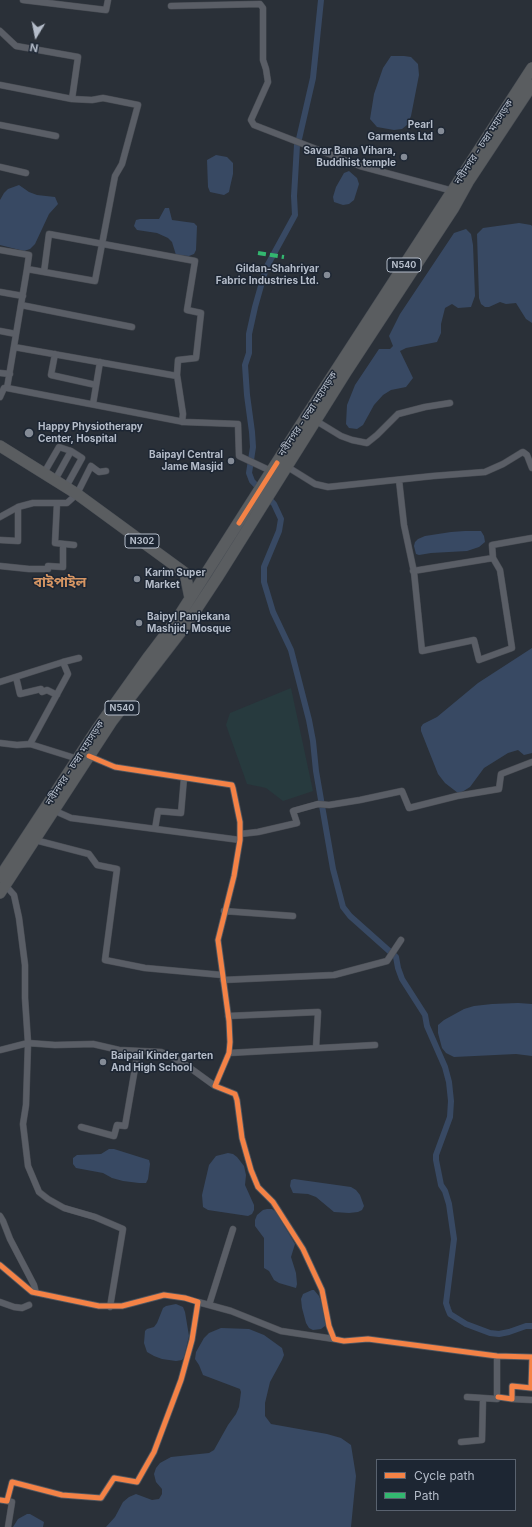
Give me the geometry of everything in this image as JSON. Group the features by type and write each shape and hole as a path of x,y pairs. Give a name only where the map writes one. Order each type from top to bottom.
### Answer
{"highway":[{"name":"নবীনগর - চন্দ্রা মহাসড়ক","path":"2,885 34,840 112,721 186,625 244,524 532,68"},
{"name":"নবীনগর - চন্দ্রা মহাসড়ক","path":"280,467 316,419 532,85"},
{"name":"N302","path":"0,446 77,494 185,573 190,598"},
{"name":"নবীনগর - চন্দ্রা মহাসড়ক","path":"2,885 78,759 149,656 244,524"}],"street":[{"path":"24,0 106,10 108,0"},
{"path":"171,6 246,2 260,4 263,8 263,60 268,82 251,120 254,125 360,166 453,191"},
{"path":"0,31 16,46 78,57 72,99"},
{"path":"0,85 72,99 92,100 103,98 138,105 122,164 115,176 95,281 27,269"},
{"path":"0,125 56,136"},
{"path":"0,167 26,173"},
{"path":"44,272 49,234 195,261 187,310 201,313 196,358 178,360 177,376 183,414 182,422"},
{"path":"0,250 29,255 7,388"},
{"path":"0,292 22,296"},
{"path":"21,306 132,327"},
{"path":"0,331 16,334"},
{"path":"14,347 177,376"},
{"path":"55,354 51,375 96,385"},
{"path":"93,404 100,362"},
{"path":"0,373 10,374"},
{"path":"0,397 4,388 7,388 182,422 238,424 239,456 256,465 280,467 315,484 328,487 485,472 503,464 523,452 527,455 532,468"},
{"path":"316,419 318,422 341,436 367,443 398,414 425,407 450,404"},
{"path":"44,473 58,448 71,451 82,458 66,487"},
{"path":"54,480 71,451"},
{"path":"0,517 18,507 41,502 67,503 77,494 91,466 99,472 106,471"},
{"path":"399,480 404,525 414,571 422,651 474,640 479,660 512,648 500,570 494,558 492,545 532,538"},
{"path":"57,503 55,543 74,545"},
{"path":"0,540 18,541 18,507"},
{"path":"0,566 28,569 48,569 48,566 63,567 63,544"},
{"path":"414,571 494,558"},
{"path":"0,682 79,658"},
{"path":"30,744 68,674 63,662"},
{"path":"16,677 20,694 41,689 42,692 47,690 57,695"},
{"path":"0,743 17,745 30,744 78,759"},
{"path":"89,756 115,768 232,785 240,822 240,837 234,876 224,911 218,940 228,1016 229,1053 215,1086"},
{"path":"53,810 71,818 155,829 240,837 297,824 293,811 318,804 329,805 402,791 409,808 457,796 499,789 501,774 532,762"},
{"path":"155,829 158,811 181,813 184,778"},
{"path":"34,840 89,854 97,865 117,869 105,960 145,968 223,978 334,975 387,961 401,940"},
{"path":"2,885 14,895 19,918 25,965 25,998 28,1043 26,1105 23,1124 28,1166 39,1192 64,1208 95,1217 123,1229 110,1306"},
{"path":"224,911 293,916"},
{"path":"228,1016 318,1012 316,1048"},
{"path":"0,1050 28,1043 55,1045 93,1044 119,1050 161,1052 172,1057 215,1086 235,1094 242,1138 251,1170 258,1187 274,1202 303,1248 322,1290 329,1326 334,1339"},
{"path":"229,1053 374,1044"},
{"path":"82,1127 114,1136 117,1125 125,1126 138,1051"},
{"path":"0,1216 4,1220 10,1239 34,1285 36,1293"},
{"path":"209,1305 233,1230"},
{"path":"0,1265 28,1289 36,1293 99,1306 122,1306 164,1295 185,1298 209,1305 238,1314 282,1331 344,1341 368,1339 497,1356 532,1357 531,1388 512,1386 512,1399"},
{"path":"0,1302 22,1308 29,1305"},
{"path":"7,1501 12,1482 62,1495 101,1498 114,1478 137,1482 154,1452 181,1380 192,1340 198,1302"},
{"path":"497,1356 498,1397"},
{"path":"466,1397 498,1399 498,1397 532,1400"},
{"path":"461,1442 482,1440 483,1398"},
{"path":"0,1500 12,1502 8,1527"}],"green space":[{"path":"291,688 313,791 283,801 266,788 247,784 226,725 230,713"}],"water":[{"path":"391,56 411,57 418,64 419,75 411,116 407,125 402,129 394,130 377,127 370,119 374,94 383,68"},
{"path":"216,155 227,157 233,163 233,174 229,192 224,195 210,192 208,187 207,160"},
{"path":"349,171 357,178 359,184 354,200 349,204 343,205 334,202 333,197 336,187 344,173"},
{"path":"19,185 29,192 37,195 55,197 58,204 49,214 35,244 30,249 24,251 0,245 0,200 8,189"},
{"path":"165,208 169,208 172,220 194,223 197,226 196,250 194,254 189,256 176,255 172,242 168,238 157,233 137,230 134,226 136,220 159,219"},
{"path":"519,223 532,226 532,323 526,319 516,303 506,304 500,302 489,307 485,307 481,304 479,298 477,234 483,228"},
{"path":"466,229 471,234 473,245 475,296 471,307 458,308 452,304 445,308 441,324 441,333 437,342 406,348 400,351 413,378 406,387 391,390 383,395 374,405 363,425 357,429 349,428 346,424 347,405 355,385 379,349 390,349 393,346 389,336 400,314 454,233"},
{"path":"465,531 481,531 485,542 479,547 467,551 416,554 414,546 418,539 425,536"},
{"path":"532,648 532,753 524,755 518,750 508,753 484,768 470,787 458,793 445,783 438,774 421,731 421,727 423,724 437,717 478,683"},
{"path":"518,1003 532,1004 532,1056 516,1054 454,1057 446,1053 442,1048 438,1033 438,1025 444,1020 464,1009 474,1006"},
{"path":"109,1149 114,1149 149,1160 150,1164 146,1183 123,1181 112,1178 103,1173 76,1168 73,1164 73,1158 77,1155 101,1154"},
{"path":"228,1153 237,1157 244,1166 246,1175 245,1185 254,1205 252,1214 248,1216 208,1210 203,1207 202,1195 209,1165 216,1156"},
{"path":"294,1179 351,1187 360,1195 364,1206 362,1210 358,1212 334,1212 316,1197 308,1194 293,1193 290,1186 291,1180"},
{"path":"272,1209 276,1212 295,1244 291,1257 296,1273 296,1288 274,1280 269,1271 264,1268 264,1238 255,1226 255,1220 257,1215 263,1210"},
{"path":"314,1290 319,1296 322,1304 325,1326 321,1329 313,1330 309,1328 302,1308 301,1299 303,1294"},
{"path":"176,1304 183,1307 189,1336 184,1357 182,1360 176,1361 154,1356 147,1352 144,1343 145,1331 154,1327 163,1308"},
{"path":"221,1328 249,1329 264,1335 282,1348 284,1355 270,1382 265,1403 265,1416 271,1424 327,1434 341,1438 351,1445 356,1476 351,1527 106,1527 115,1517 123,1502 129,1497 136,1494 152,1500 159,1499 162,1494 162,1489 156,1482 154,1474 160,1463 171,1457 209,1453 214,1450 236,1414 239,1407 240,1389 203,1375 195,1359 196,1352 204,1338 209,1333"},
{"path":"30,1514 44,1522 43,1527 13,1527 18,1519"}],"waterway":[{"path":"299,139 313,78 321,0"},
{"path":"297,145 294,196 295,215 266,268 249,334 249,353 245,365 253,447 249,473 252,481 274,504 281,519 279,531 264,567 264,582 273,612 291,650 309,720 333,869 343,907 350,916 396,957 402,979 425,1015 427,1026 445,1067 449,1082 451,1101 450,1117 436,1155 441,1185 445,1191 449,1204 454,1239 446,1303 448,1309 450,1314 466,1324 490,1333 499,1334 526,1326 532,1326"}],"marked path":[{"path":"258,253 284,257"}],"cycle path":[{"path":"239,523 277,463"},
{"path":"89,756 115,767 232,785 240,822 240,840 234,876 218,940 229,1021 230,1042 229,1053 215,1086 235,1094 242,1138 251,1170 258,1187 273,1202 303,1249 322,1290 329,1326 334,1339 344,1341 368,1339 497,1356 532,1357 531,1388 512,1386 512,1399 498,1397"},
{"path":"0,1265 32,1292 99,1306 122,1306 164,1295 185,1298 198,1302 192,1340 181,1380 154,1452 137,1482 114,1478 101,1498 62,1495 12,1482 7,1501 0,1500"}],"place":[{"name":"Pearl Garments Ltd","path":"441,131"},
{"name":"Savar Bana Vihara, Buddhist temple","path":"404,157"},
{"name":"Gildan-Shahriyar Fabric Industries Ltd.","path":"327,275"},
{"name":"Happy Physiotherapy Center, Hospital","path":"29,433"},
{"name":"Baipayl Central Jame Masjid","path":"231,461"},
{"name":"Karim Super Market","path":"137,579"},
{"name":"Baipyl Panjekana Mashjid, Mosque","path":"139,623"},
{"name":"Baipail Kinder garten And High School","path":"103,1062"}],"district":[{"name":"বাইপাইল","path":"60,583"}]}
